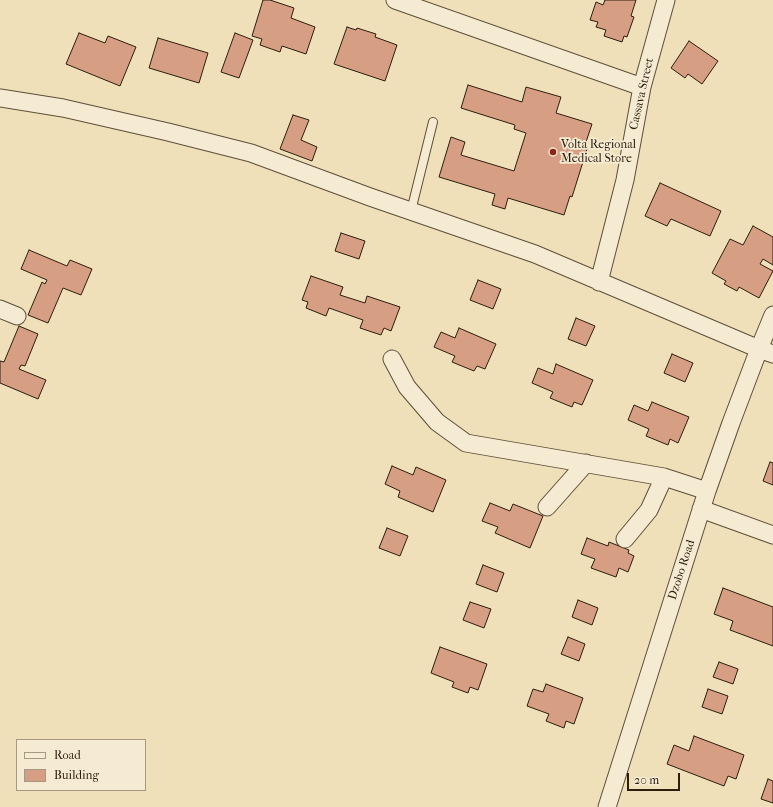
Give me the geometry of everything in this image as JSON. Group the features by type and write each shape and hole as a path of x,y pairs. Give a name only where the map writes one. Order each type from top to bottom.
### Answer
{"street":[{"path":"394,0 642,87"},
{"name":"Cassava Street","path":"599,282 625,180 642,87 666,0"},
{"path":"0,98 63,108 251,153 535,254 766,351"},
{"path":"0,309 17,316"},
{"name":"Dzobo Road","path":"607,807 707,491 766,351 773,315"},
{"path":"392,359 407,387 437,422 466,443 664,477 707,491"},
{"path":"547,507 586,463"},
{"path":"625,539 649,510 664,477"},
{"path":"701,510 773,535"}],"lane":[{"path":"411,211 433,122"}],"building":[{"path":"263,0 270,0 294,8 291,18 315,27 306,54 282,46 280,52 260,45 262,39 252,36"},
{"path":"605,0 636,0 631,16 634,17 627,37 624,36 622,42 604,36 606,30 596,27 598,22 590,20 596,2 603,5"},
{"path":"347,27 356,30 357,28 376,34 375,37 397,45 385,81 334,64"},
{"path":"79,33 105,43 108,36 136,47 120,86 66,64"},
{"path":"235,33 253,40 239,78 221,72"},
{"path":"158,38 208,53 199,83 149,68"},
{"path":"689,41 718,61 702,84 688,74 685,78 671,68"},
{"name":"Volta Regional Medical Store","path":"468,85 522,102 526,87 561,97 556,113 592,124 584,148 587,149 572,197 570,196 564,215 508,198 505,209 492,205 495,194 439,177 451,137 465,142 461,155 514,171 526,133 514,129 515,125 461,108"},
{"path":"293,115 309,120 301,140 317,147 312,161 280,149"},
{"path":"660,183 721,211 710,236 671,219 667,226 645,216"},
{"path":"753,226 773,237 773,265 763,259 760,264 773,271 759,298 739,287 737,291 724,284 726,281 712,273 730,239 743,245"},
{"path":"341,233 365,241 359,259 335,251"},
{"path":"29,250 67,266 70,260 92,269 81,295 63,288 48,323 28,315 42,282 45,284 47,280 21,269"},
{"path":"311,276 343,287 340,295 365,303 367,296 400,307 391,331 384,328 381,335 360,328 363,320 329,308 326,316 306,308 308,302 302,300"},
{"path":"478,280 501,289 493,309 470,300"},
{"path":"576,318 595,326 586,346 568,339"},
{"path":"19,326 38,334 25,366 21,365 19,369 46,380 38,399 0,383 0,361 4,362"},
{"path":"459,328 496,344 485,369 477,366 474,371 452,362 455,356 434,347 441,332 455,338"},
{"path":"672,354 693,363 685,382 664,373"},
{"path":"556,364 593,380 582,405 574,402 572,407 550,398 553,392 532,383 538,368 553,374"},
{"path":"652,402 689,417 678,443 670,439 668,445 646,436 649,429 628,420 634,405 648,411"},
{"path":"770,462 773,463 773,485 763,481"},
{"path":"392,466 413,475 416,467 446,480 433,512 398,497 400,491 385,484"},
{"path":"490,503 510,511 513,504 543,516 530,548 495,533 498,527 482,521"},
{"path":"387,528 408,536 400,556 379,548"},
{"path":"587,538 608,546 609,542 629,550 628,553 634,556 628,572 619,568 616,577 591,568 595,559 581,554"},
{"path":"483,565 504,573 497,592 476,584"},
{"path":"723,588 773,607 773,646 730,630 733,621 714,614"},
{"path":"578,600 598,608 592,625 572,617"},
{"path":"470,602 491,609 484,628 463,620"},
{"path":"568,637 585,644 579,661 561,654"},
{"path":"440,647 487,664 478,690 470,687 468,693 452,687 454,682 431,673"},
{"path":"719,662 738,669 733,684 713,677"},
{"path":"546,684 583,698 574,724 566,721 564,728 546,721 549,714 527,706 533,689 543,692"},
{"path":"708,689 728,696 722,714 702,707"},
{"path":"694,736 744,755 736,779 728,776 724,786 667,764 674,745 689,751"},
{"path":"768,779 773,781 773,803 761,799"}],"place":[{"name":"Volta Regional Medical Store","path":"553,152"}]}
